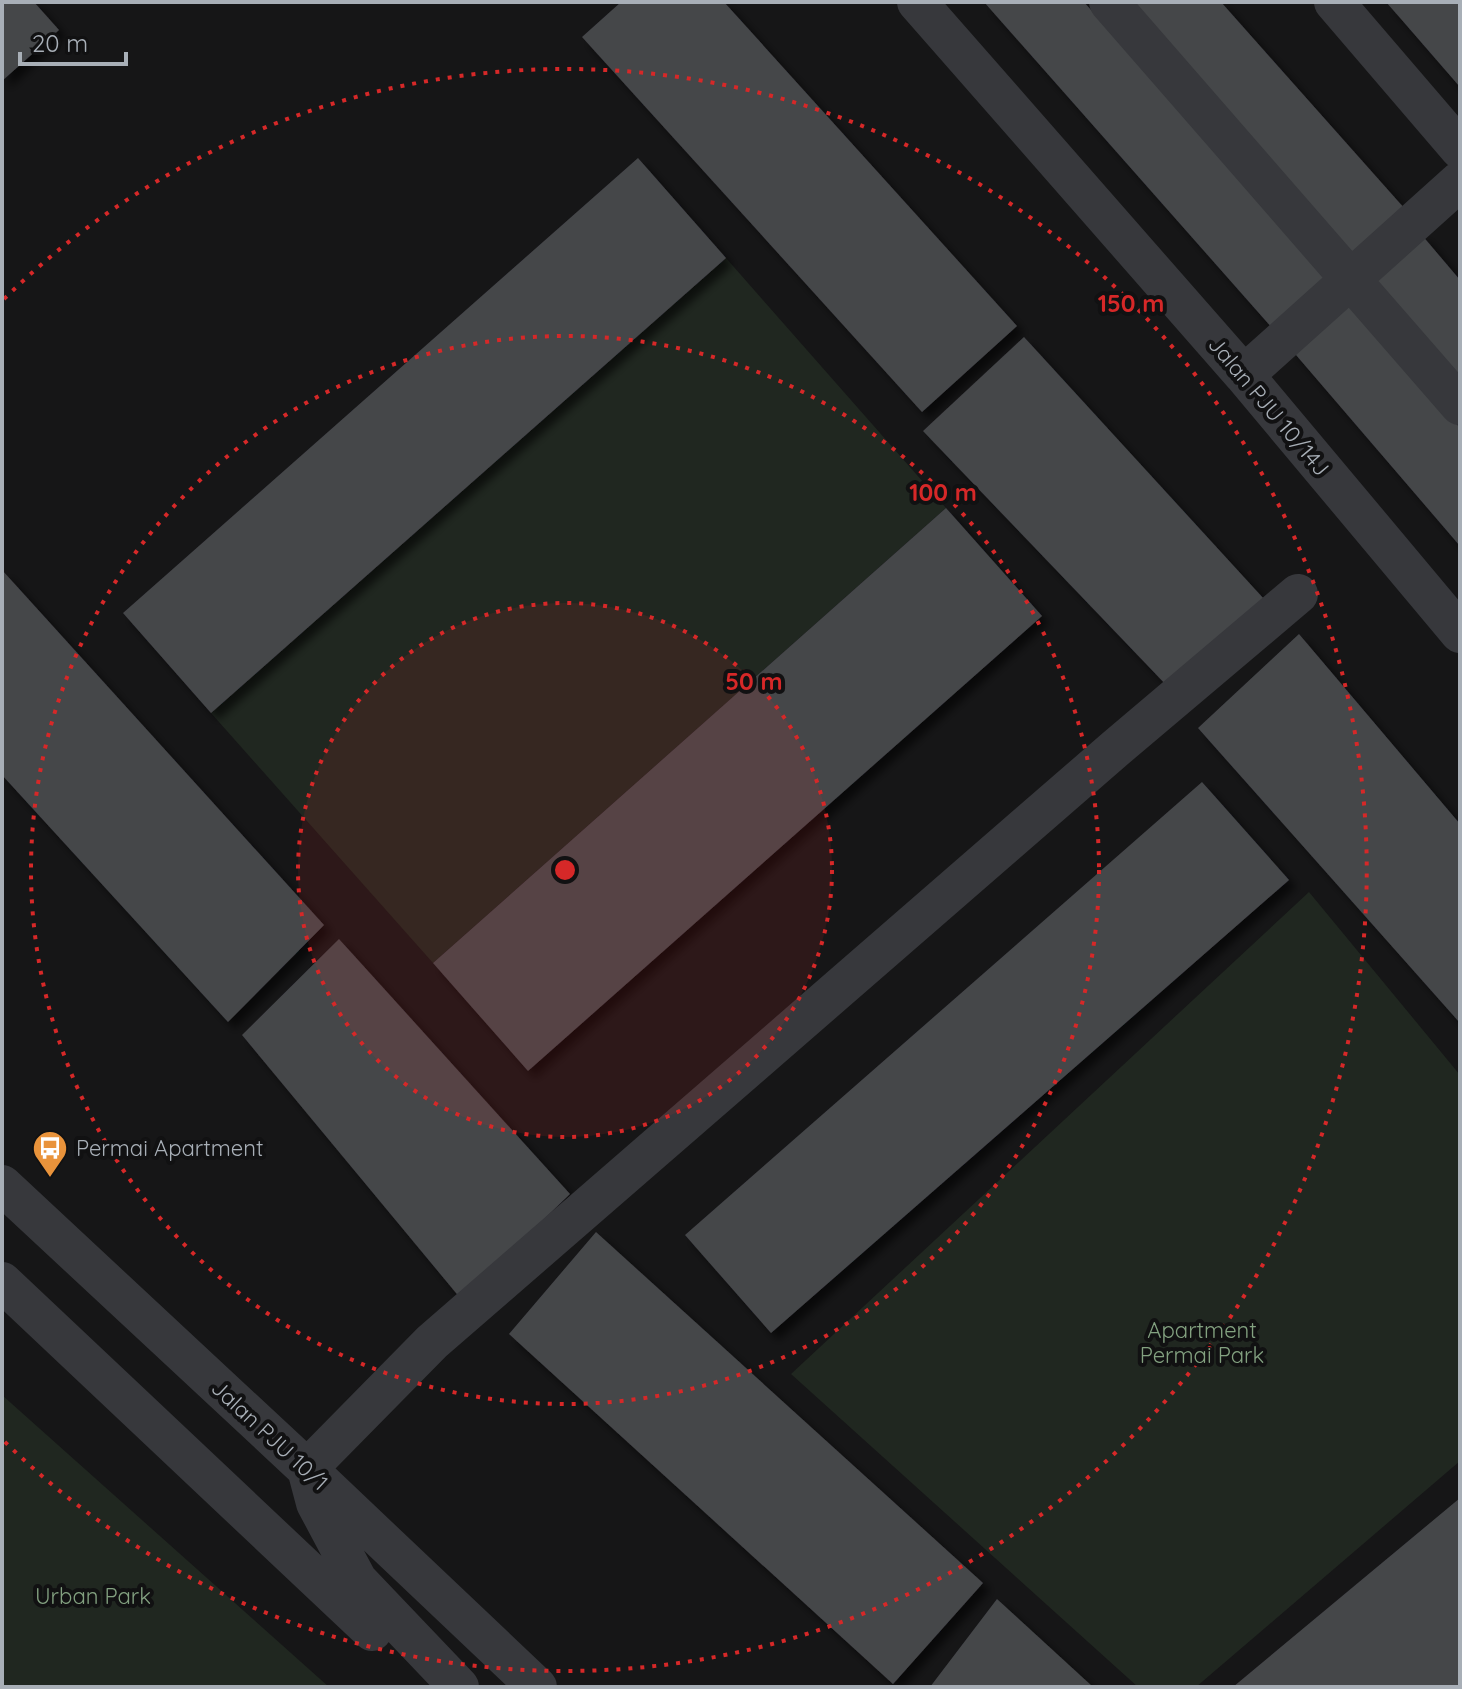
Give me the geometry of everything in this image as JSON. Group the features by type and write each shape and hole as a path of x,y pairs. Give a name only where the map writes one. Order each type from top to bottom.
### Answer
{"street":[{"name":"Jalan PJU 10/14J","path":"917,2 1244,375 1460,633"},
{"path":"1109,2 1460,405"},
{"path":"1334,2 1460,149"},
{"path":"1244,375 1460,181"},
{"path":"459,1687 357,1580 316,1503 307,1469 432,1342 1104,758 1298,594"},
{"name":"Jalan PJU 10/1","path":"2,1185 537,1687"},
{"path":"2,1282 434,1687"}],"green space":[{"path":"726,258 946,508 433,963 211,713"},
{"name":"Apartment Permai Park","path":"1309,892 1460,1075 1460,1461 1196,1687 1138,1687 791,1374"},
{"name":"Urban Park","path":"2,1395 329,1687 2,1687"}],"building":[{"path":"2,2 34,2 59,30 2,81"},
{"path":"621,2 724,2 1017,326 922,412 582,37"},
{"path":"984,2 1084,2 1329,279 1273,329"},
{"path":"1124,2 1221,2 1405,209 1351,257"},
{"path":"1386,2 1460,2 1460,87 1401,19"},
{"path":"638,158 726,258 211,713 123,613"},
{"path":"1421,234 1460,280 1460,386 1368,280"},
{"path":"1348,298 1460,428 1460,546 1290,348"},
{"path":"1024,337 1264,599 1171,690 923,431"},
{"path":"946,508 1042,616 528,1071 433,963"},
{"path":"2,570 324,925 228,1022 2,775"},
{"path":"1299,634 1460,824 1460,1023 1198,728"},
{"path":"1202,782 1289,880 771,1333 685,1235"},
{"path":"339,939 570,1194 461,1299 242,1035"},
{"path":"596,1232 983,1583 893,1684 509,1334"},
{"path":"1460,1498 1460,1687 1233,1687"},
{"path":"997,1599 1093,1687 930,1687"}],"place":[{"name":"Permai Apartment","path":"50,1179"}]}
